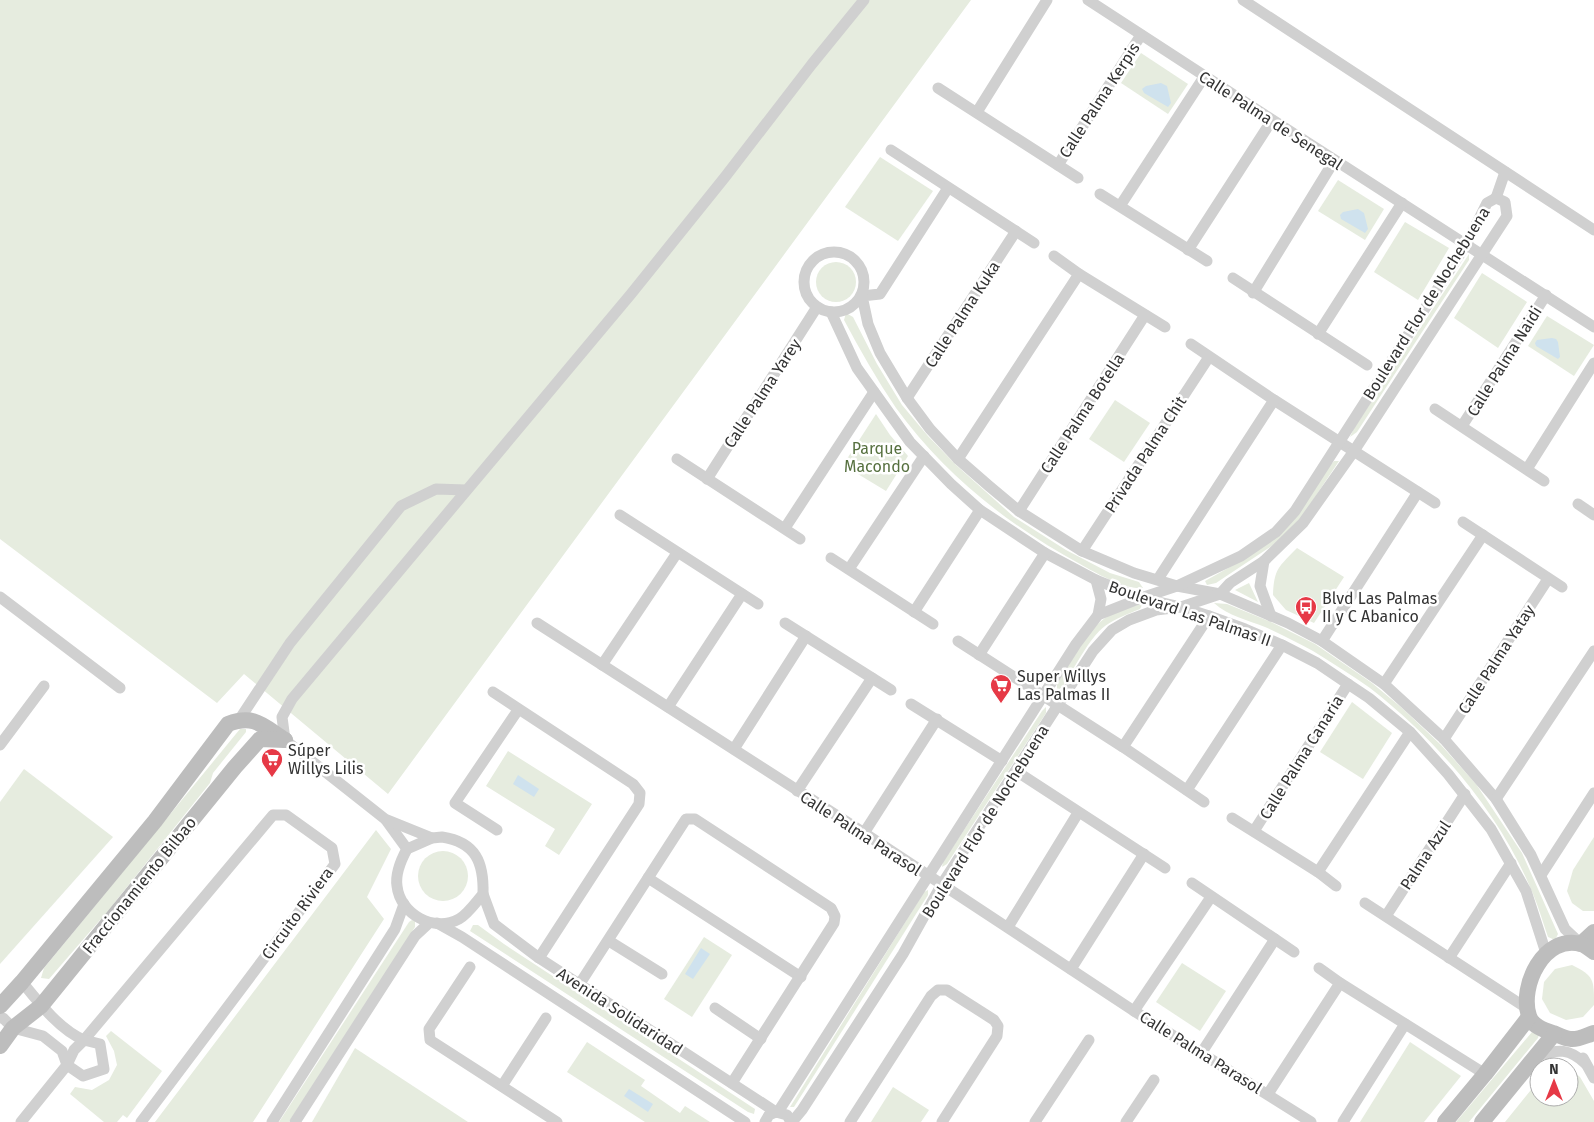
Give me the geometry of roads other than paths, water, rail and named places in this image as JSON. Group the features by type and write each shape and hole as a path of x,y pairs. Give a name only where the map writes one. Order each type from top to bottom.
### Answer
{"main road":[{"path":"240,720 254,720 285,740"},
{"name":"Fraccionamiento Bilbao","path":"0,1006 155,821 228,724 240,720"},
{"name":"Fraccionamiento Bilbao","path":"0,1046 7,1023 41,1006 235,767 260,739 285,740"},
{"path":"1594,932 1588,948 1562,944 1546,953 1532,973 1528,987 1528,1013 1535,1025 1554,1034 1571,1039 1594,1033"},
{"path":"1445,1122 1485,1074 1528,1013"},
{"path":"1535,1057 1554,1034"},
{"path":"1482,1122 1529,1064"}],"street":[{"path":"432,838 385,818 285,740 282,717 292,699 637,287 864,0"},
{"path":"977,112 1047,0"},
{"name":"Calle Palma de Senegal","path":"1088,0 1334,161 1467,243"},
{"path":"1243,0 1594,230"},
{"name":"Calle Palma Kerpis","path":"1058,165 1141,35"},
{"path":"1120,206 1204,77"},
{"name":"Calle Palma Kerpis","path":"938,88 1078,178"},
{"path":"1188,250 1272,120"},
{"path":"891,150 1034,243"},
{"path":"1253,292 1334,161"},
{"path":"1496,198 1505,172"},
{"path":"862,296 880,294 948,188"},
{"path":"1100,194 1207,261"},
{"name":"Boulevard Flor de Nochebuena","path":"765,1122 769,1115 777,1112 1002,761 1042,695 1098,615 1177,586 1241,556 1276,532 1295,511 1467,243 1487,203 1496,198 1505,202 1507,216 1481,253 1354,451 1304,523 1264,561 1230,583 1220,594 1181,607 1156,610 1129,620 1112,630 1093,651 942,884 903,954 802,1110 792,1122"},
{"path":"1318,334 1402,203"},
{"name":"Calle Palma Kuka","path":"908,398 1016,230"},
{"name":"Calle Palma Naidi","path":"1467,243 1594,327"},
{"path":"832,251 845,253 856,260 863,271 865,284 862,296 847,310 831,312 816,308 808,298 803,286 804,274 810,262 820,254 832,251"},
{"path":"1054,256 1079,274 1165,326"},
{"path":"958,459 1079,274"},
{"path":"1233,278 1367,365"},
{"name":"Calle Palma Naidi","path":"1462,426 1546,295"},
{"name":"Boulevard Las Palmas II","path":"862,296 868,324 880,353 930,429 958,459 1019,511 1082,551 1134,572 1177,586 1220,594 1270,616 1322,641 1384,684 1444,739 1496,799 1530,854 1565,930 1588,948"},
{"name":"Calle Palma Yarey","path":"707,479 816,308"},
{"name":"Boulevard Las Palmas II","path":"831,312 857,368 910,442 951,484 980,510 1045,554 1096,580 1141,598 1181,607 1209,616 1282,645 1316,663 1369,698 1410,732 1465,794 1491,829 1526,891 1546,953"},
{"name":"Calle Palma Botella","path":"1019,511 1145,315"},
{"path":"1191,344 1208,357 1435,503"},
{"name":"Privada Palma Chit","path":"1082,551 1208,357"},
{"path":"1526,469 1594,363"},
{"path":"784,528 874,392"},
{"path":"1158,580 1181,554 1274,400"},
{"name":"Calle Palma Naidi","path":"1435,409 1544,481"},
{"path":"849,569 924,456"},
{"path":"678,459 800,538"},
{"path":"240,720 290,643 401,506 436,489 466,490"},
{"path":"1322,641 1418,492"},
{"path":"1578,504 1594,515"},
{"path":"914,612 980,510"},
{"path":"620,515 677,554 758,604"},
{"path":"1463,522 1562,587"},
{"path":"1384,684 1483,536"},
{"path":"602,666 677,554"},
{"path":"979,655 1045,554"},
{"path":"831,558 933,624"},
{"path":"1264,561 1260,586 1270,616"},
{"name":"Calle Palma Yatay","path":"1444,739 1548,579"},
{"path":"1096,580 1101,599 1098,615"},
{"path":"668,707 742,594"},
{"path":"0,597 120,688"},
{"path":"1123,747 1209,616"},
{"name":"Calle Palma Parasol","path":"537,623 864,833 1134,1011 1311,1122"},
{"path":"785,623 891,690"},
{"path":"734,749 806,636"},
{"path":"958,641 1123,747 1204,802"},
{"path":"1187,790 1282,645"},
{"path":"1496,799 1594,651"},
{"path":"797,791 872,678"},
{"name":"Calle Palma Canaria","path":"1254,831 1348,684"},
{"path":"0,744 44,686"},
{"path":"492,692 633,784 640,793 639,804 539,958"},
{"path":"911,704 1002,761"},
{"path":"497,830 455,803 518,710"},
{"path":"864,833 937,720"},
{"path":"1318,872 1410,732"},
{"path":"1016,772 1165,868"},
{"path":"1541,875 1594,793"},
{"name":"Palma Azul","path":"1386,916 1465,794"},
{"path":"1008,927 1078,813"},
{"name":"Circuito Riviera","path":"20,1122 67,1065 74,1050 273,815 286,815 332,848 335,864 141,1122"},
{"path":"385,818 407,849"},
{"name":"Calle Palma Canaria","path":"1232,818 1318,872 1336,886"},
{"path":"579,985 686,819 695,819 831,908 835,916 834,923 801,977 732,1083"},
{"path":"442,836 452,838 464,844 474,852 484,876 483,894 460,919 448,923 433,923 409,911 397,887 397,872 407,849 432,838 442,836"},
{"path":"1071,968 1144,854"},
{"path":"1449,958 1511,863"},
{"path":"648,878 801,977"},
{"path":"1192,883 1294,952"},
{"name":"Avenida Solidaridad","path":"483,894 494,924 539,958 777,1112 787,1115 792,1122"},
{"path":"1134,1011 1211,897"},
{"path":"1365,903 1528,1013"},
{"path":"272,1122 395,929 404,904"},
{"path":"295,1122 415,936 433,923"},
{"name":"Avenida Solidaridad","path":"433,923 462,937 745,1122"},
{"path":"1202,1052 1275,939"},
{"path":"609,941 662,974"},
{"path":"470,967 429,1029 430,1040 557,1122"},
{"path":"1319,968 1485,1074"},
{"path":"7,1023 43,1036 62,1051 67,1065 83,1076 104,1069 100,1044 75,1036 41,1006 22,982"},
{"path":"1268,1094 1340,983"},
{"path":"850,1122 930,996 938,990 947,990 994,1020 998,1026 997,1036 942,1122"},
{"path":"715,1008 761,1039"},
{"path":"502,1086 546,1018"},
{"path":"1343,1122 1405,1024"},
{"path":"1571,1039 1594,1078"},
{"path":"1036,1122 1089,1040"},
{"path":"1535,1057 1554,1051 1575,1054 1578,1057"},
{"path":"1579,1058 1586,1064"},
{"path":"1126,1122 1154,1080"}],"water":[{"path":"1161,83 1167,86 1171,103 1168,107 1144,93 1142,89 1146,86"},
{"path":"1358,209 1364,213 1368,229 1365,233 1341,219 1340,215 1343,212"},
{"path":"1552,338 1558,342 1560,357 1558,359 1536,346 1535,343 1537,340"},
{"path":"518,775 539,789 534,797 513,784"},
{"path":"701,948 710,954 693,979 685,974"},
{"path":"629,1089 653,1104 648,1112 624,1096"}],"place":[{"name":"Blvd Las Palmas II y C Abanico","path":"1306,626"},
{"name":"Super Willys Las Palmas II","path":"1001,704"},
{"name":"Súper Willys Lilis","path":"272,778"}],"park label":[{"name":"Parque Macondo","path":"877,457"}]}
